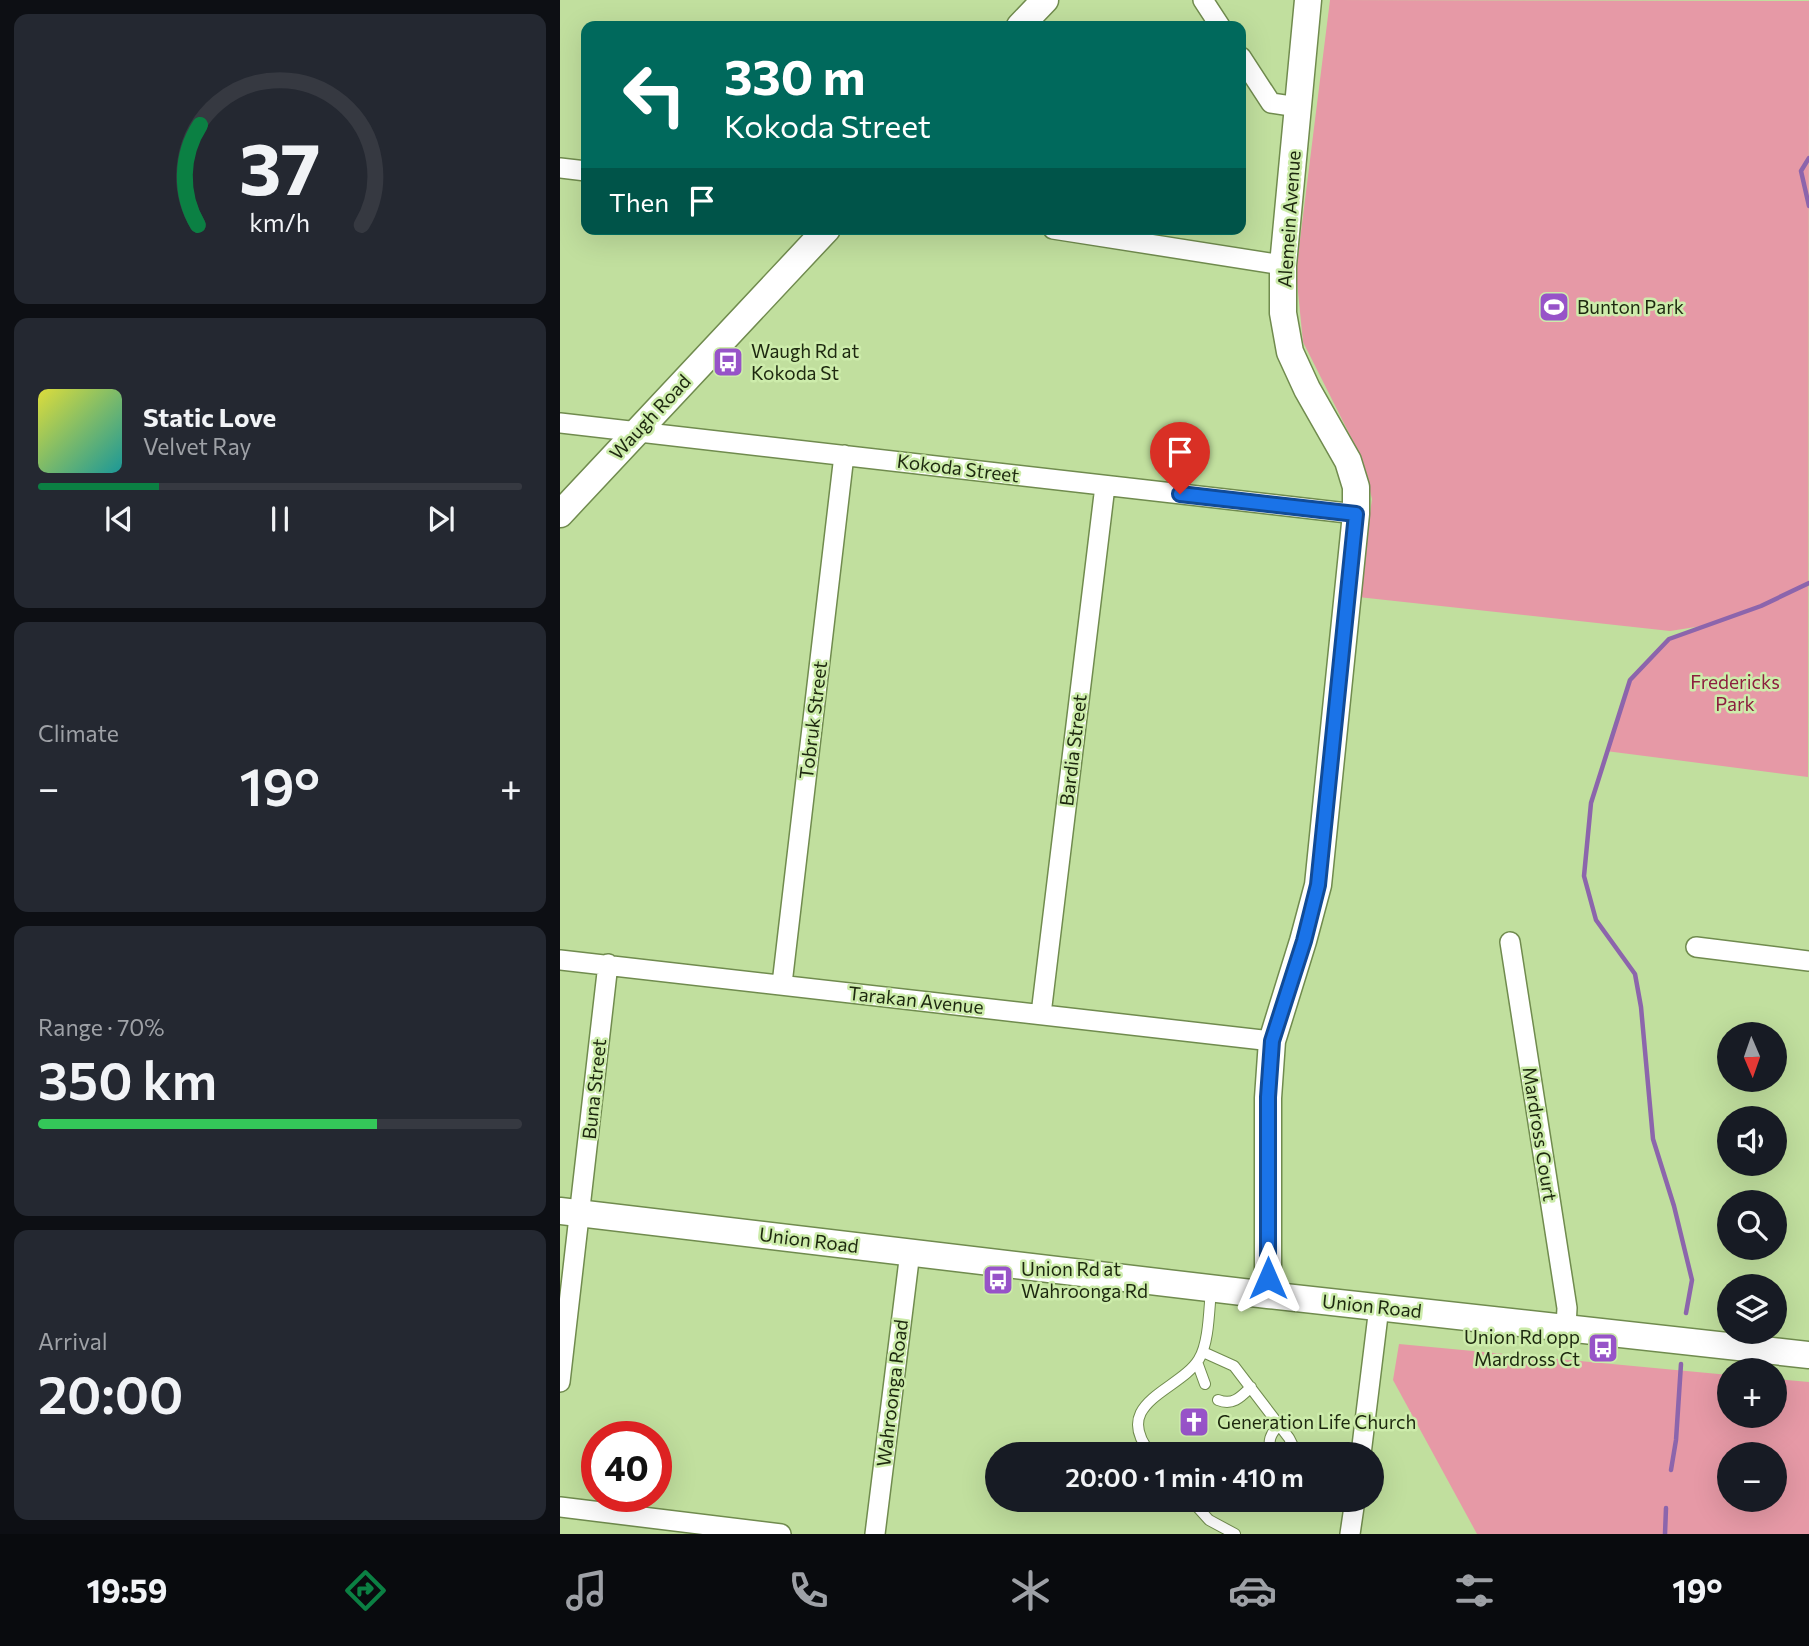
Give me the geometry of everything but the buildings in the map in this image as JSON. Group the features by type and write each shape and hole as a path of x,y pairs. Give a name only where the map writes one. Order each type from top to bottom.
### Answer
{"main road":[{"path":"1025,21 1045,0"},
{"name":"Alemein Avenue","path":"1268,1295 1268,1097 1272,1041 1304,941 1318,885 1356,514 1356,487 1348,461 1307,389 1290,352 1283,313 1283,265 1308,0"},
{"name":"Waugh Road","path":"560,514 821,235"},
{"name":"Union Road","path":"570,1212 1268,1295 1809,1355"}],"street":[{"path":"1203,0 1217,21"},
{"path":"1246,65 1271,103 1298,107"},
{"path":"560,168 581,171"},
{"path":"1091,235 1283,265"},
{"name":"Kokoda Street","path":"560,423 1356,514"},
{"name":"Tobruk Street","path":"782,984 844,455"},
{"name":"Bardia Street","path":"1041,1014 1105,486"},
{"name":"Mardross Court","path":"1510,942 1567,1308 1566,1327"},
{"path":"1696,947 1809,961"},
{"name":"Tarakan Avenue","path":"560,960 1272,1041"},
{"name":"Buna Street","path":"560,1382 570,1212 608,964"},
{"name":"Wahroonga Road","path":"875,1534 910,1252"},
{"path":"1362,1442 1379,1307"},
{"path":"560,1507 781,1534"},
{"path":"1350,1534 1353,1512"}],"lane":[{"path":"1145,1442 1139,1431 1140,1415 1146,1403 1197,1362 1203,1352 1211,1288"},
{"path":"1203,1352 1234,1367 1280,1424 1291,1442"},
{"path":"1197,1362 1205,1384"},
{"path":"1218,1400 1237,1400 1251,1387"},
{"path":"1269,1442 1280,1424"},
{"path":"1202,1512 1209,1520 1235,1534"}],"green space":[{"name":"Bunton Park","path":"1330,0 1809,1 1808,777 1606,751 1630,680 1669,639 1702,626 1670,631 1358,597 1372,499 1362,459 1303,342 1296,272"},
{"path":"1399,1344 1717,1374 1717,1428 1787,1428 1787,1380 1809,1382 1809,1534 1477,1534 1393,1380"}],"waterway":[{"path":"1809,158 1801,171 1809,206"},
{"path":"1686,1313 1692,1280 1674,1206 1653,1139 1641,1007 1635,974 1596,920 1584,876 1591,803 1630,680 1669,639 1761,606 1809,583"},
{"path":"1671,1470 1676,1440 1681,1364"},
{"path":"1665,1534 1666,1508"}],"place":[{"name":"Bunton Park","path":"1554,307"},
{"name":"Waugh Rd at Kokoda St","path":"728,362"},
{"name":"Union Rd at Wahroonga Rd","path":"998,1280"},
{"name":"Union Rd opp Mardross Ct","path":"1603,1348"},
{"name":"Generation Life Church","path":"1194,1422"}],"route":[{"path":"1180,494 1356,514 1318,885 1304,941 1286,990 1272,1041 1268,1097 1268,1278"}],"park label":[{"name":"Fredericks Park","path":"1735,693"}]}
